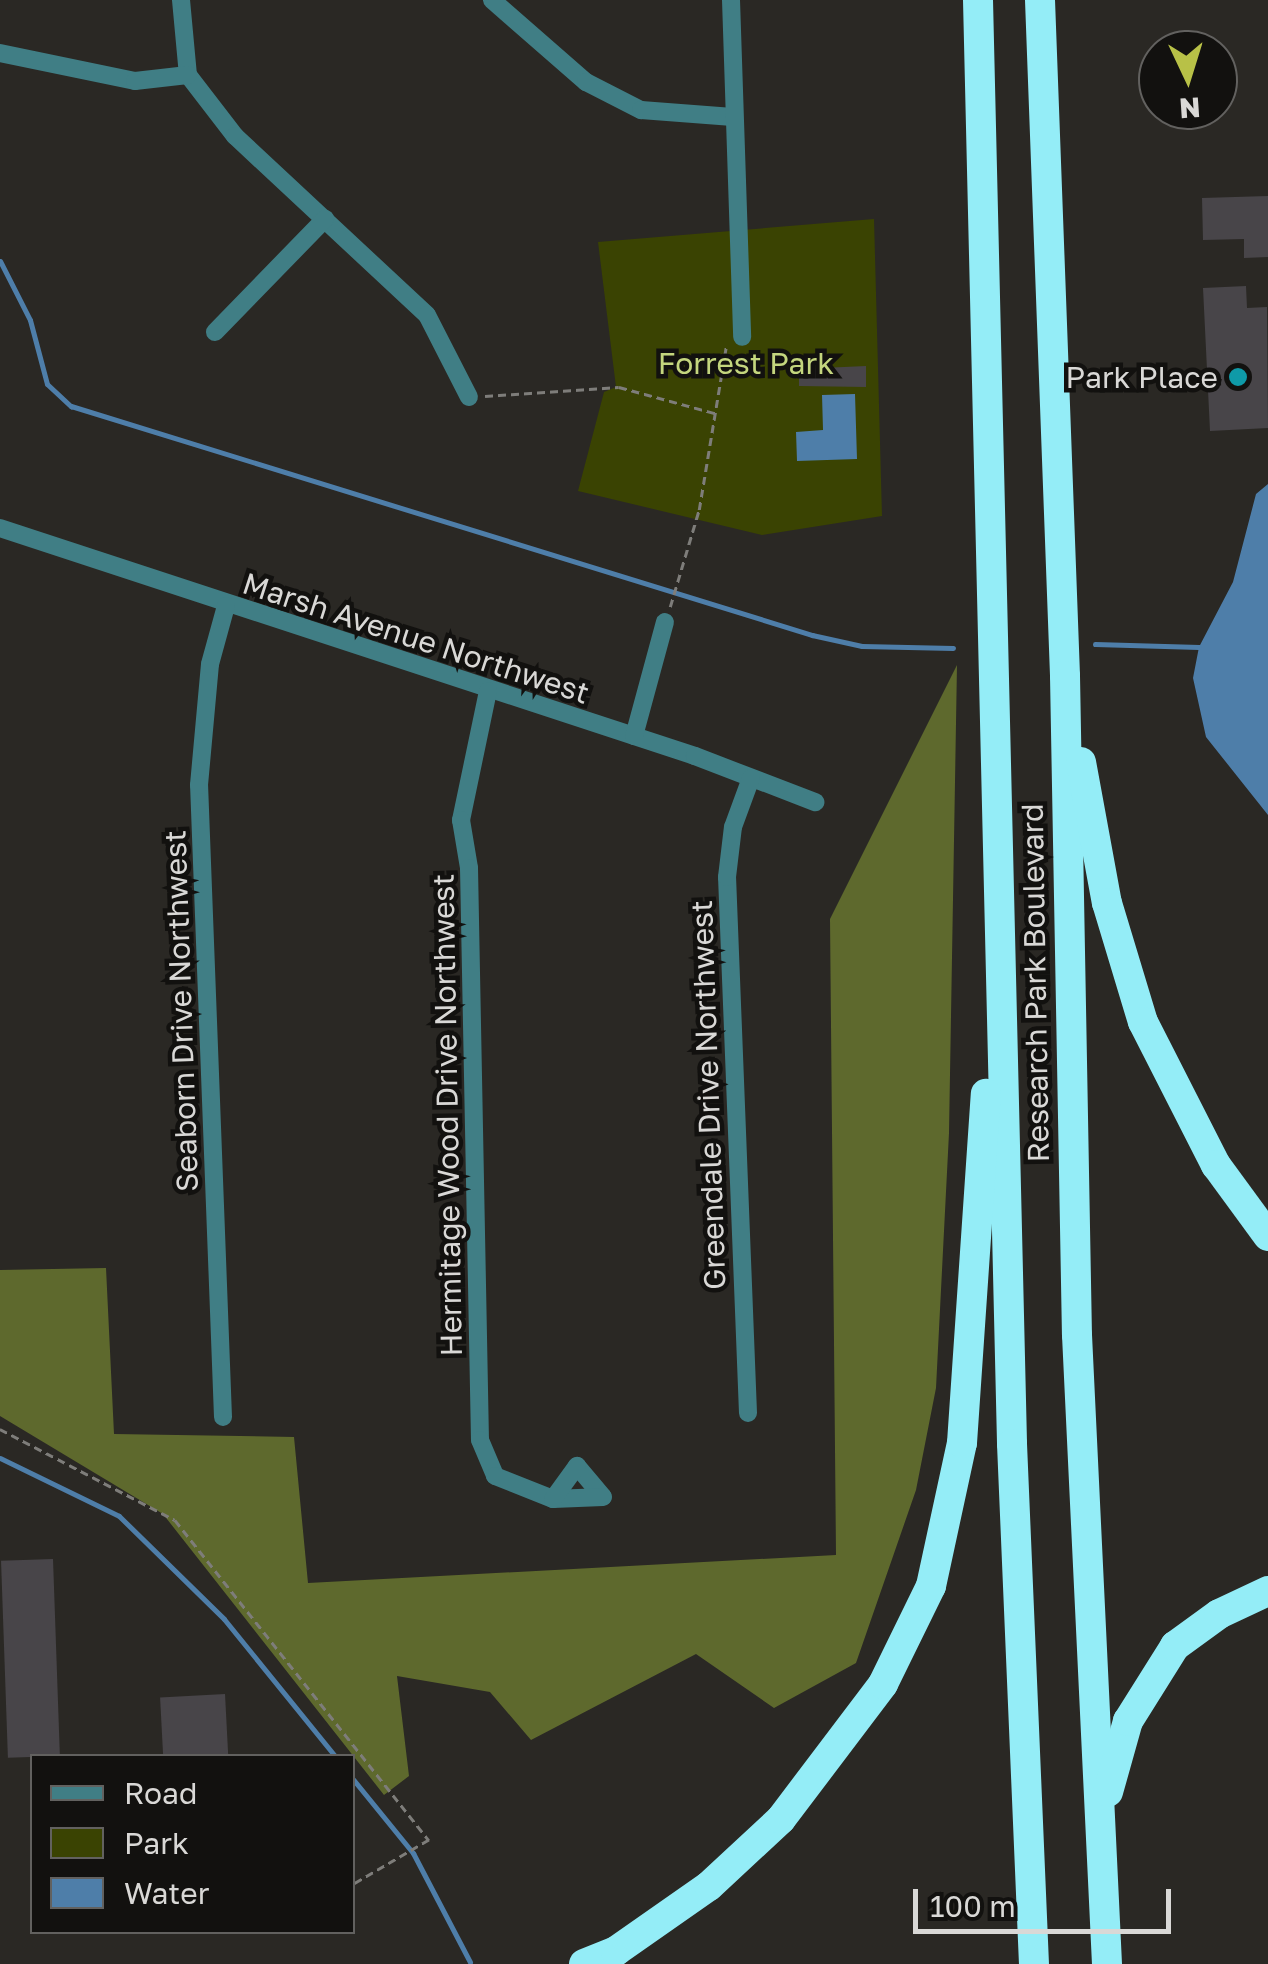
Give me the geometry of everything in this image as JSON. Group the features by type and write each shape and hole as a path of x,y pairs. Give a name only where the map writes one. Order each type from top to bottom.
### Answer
{"highway":[{"name":"Research Park Boulevard","path":"978,0 999,887 1034,1964"},
{"name":"Research Park Boulevard","path":"1040,0 1066,676 1077,1335 1106,1964"},
{"path":"1066,676 1107,903 1143,1022 1216,1165 1268,1236"},
{"path":"584,1964 616,1951 709,1886 781,1818 883,1684 931,1586 962,1443 999,887"},
{"path":"1100,1819 1128,1721 1175,1646 1219,1614 1268,1591"}],"street":[{"path":"181,0 188,75 235,136 426,314 469,397"},
{"path":"492,0 586,82 641,110 733,117"},
{"path":"731,0 734,337"},
{"path":"0,53 136,81 188,75"},
{"path":"214,332 325,219"},
{"name":"Marsh Avenue Northwest","path":"0,528 226,606 634,736 815,802"},
{"name":"Seaborn Drive Northwest","path":"224,1417 199,785 210,664 226,606"},
{"path":"634,736 665,622"},
{"name":"Hermitage Wood Drive Northwest","path":"488,691 462,820 475,1042 480,1440 496,1476 553,1498"},
{"name":"Greendale Drive Northwest","path":"748,1413 727,876 733,827 750,778"}],"path":[{"path":"671,603 720,414 734,337"},
{"path":"469,397 619,387 720,414"},
{"path":"0,1429 175,1520 429,1840 392,1867 355,1884"}],"green space":[{"name":"Forrest Park","path":"874,219 882,516 762,535 578,491 604,392 616,387 598,242"},
{"path":"957,665 949,1133 936,1388 916,1490 856,1663 774,1708 696,1654 531,1740 490,1692 397,1676 409,1776 384,1795 163,1514 0,1416 0,1270 106,1268 114,1434 294,1437 308,1583 836,1555 830,919"}],"water":[{"path":"855,394 857,459 797,461 796,432 823,430 822,395"},
{"path":"1268,484 1268,815 1206,737 1193,678 1199,647 1233,582 1256,494"}],"building":[{"path":"1268,196 1268,257 1244,258 1244,239 1203,240 1202,198"},
{"name":"Park Place","path":"1246,286 1247,308 1267,307 1268,428 1210,431 1203,288"},
{"path":"866,366 866,387 799,386 799,369"},
{"path":"53,1559 60,1754 8,1758 1,1561"},
{"path":"225,1694 228,1754 163,1754 160,1697"}],"waterway":[{"path":"0,261 30,320 47,384 71,406 812,635 862,646 953,648"},
{"path":"1095,644 1199,647"},
{"path":"0,1458 119,1516 224,1619 333,1754"},
{"path":"355,1782 413,1853 470,1962"}],"place":[{"name":"Park Place","path":"1238,377"}]}
